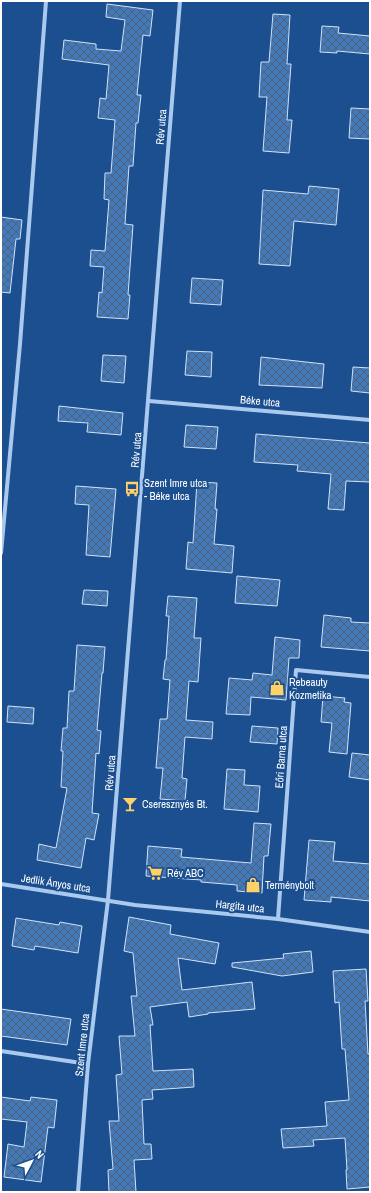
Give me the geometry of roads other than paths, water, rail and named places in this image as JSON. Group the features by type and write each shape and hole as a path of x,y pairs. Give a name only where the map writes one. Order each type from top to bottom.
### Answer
{"street":[{"path":"1,553 20,336 46,1"},
{"name":"Rév utca","path":"108,900 180,1"},
{"name":"Béke utca","path":"148,401 370,420"},
{"name":"Eőri Barna utca","path":"278,919 296,670 370,677"},
{"name":"Jedlik Ányos utca","path":"1,884 108,900"},
{"name":"Hargita utca","path":"108,900 135,905 278,919 370,932"},
{"name":"Szent Imre utca","path":"78,1192 88,1064 108,900"},
{"path":"1,1051 88,1064"}],"place":[{"name":"Szent Imre utca - Béke utca","path":"132,489"},
{"name":"Rebeauty Kozmetika","path":"277,688"},
{"name":"Cseresznyés Bt.","path":"130,804"},
{"name":"Rév ABC","path":"155,873"},
{"name":"Terménybolt","path":"253,885"}]}
